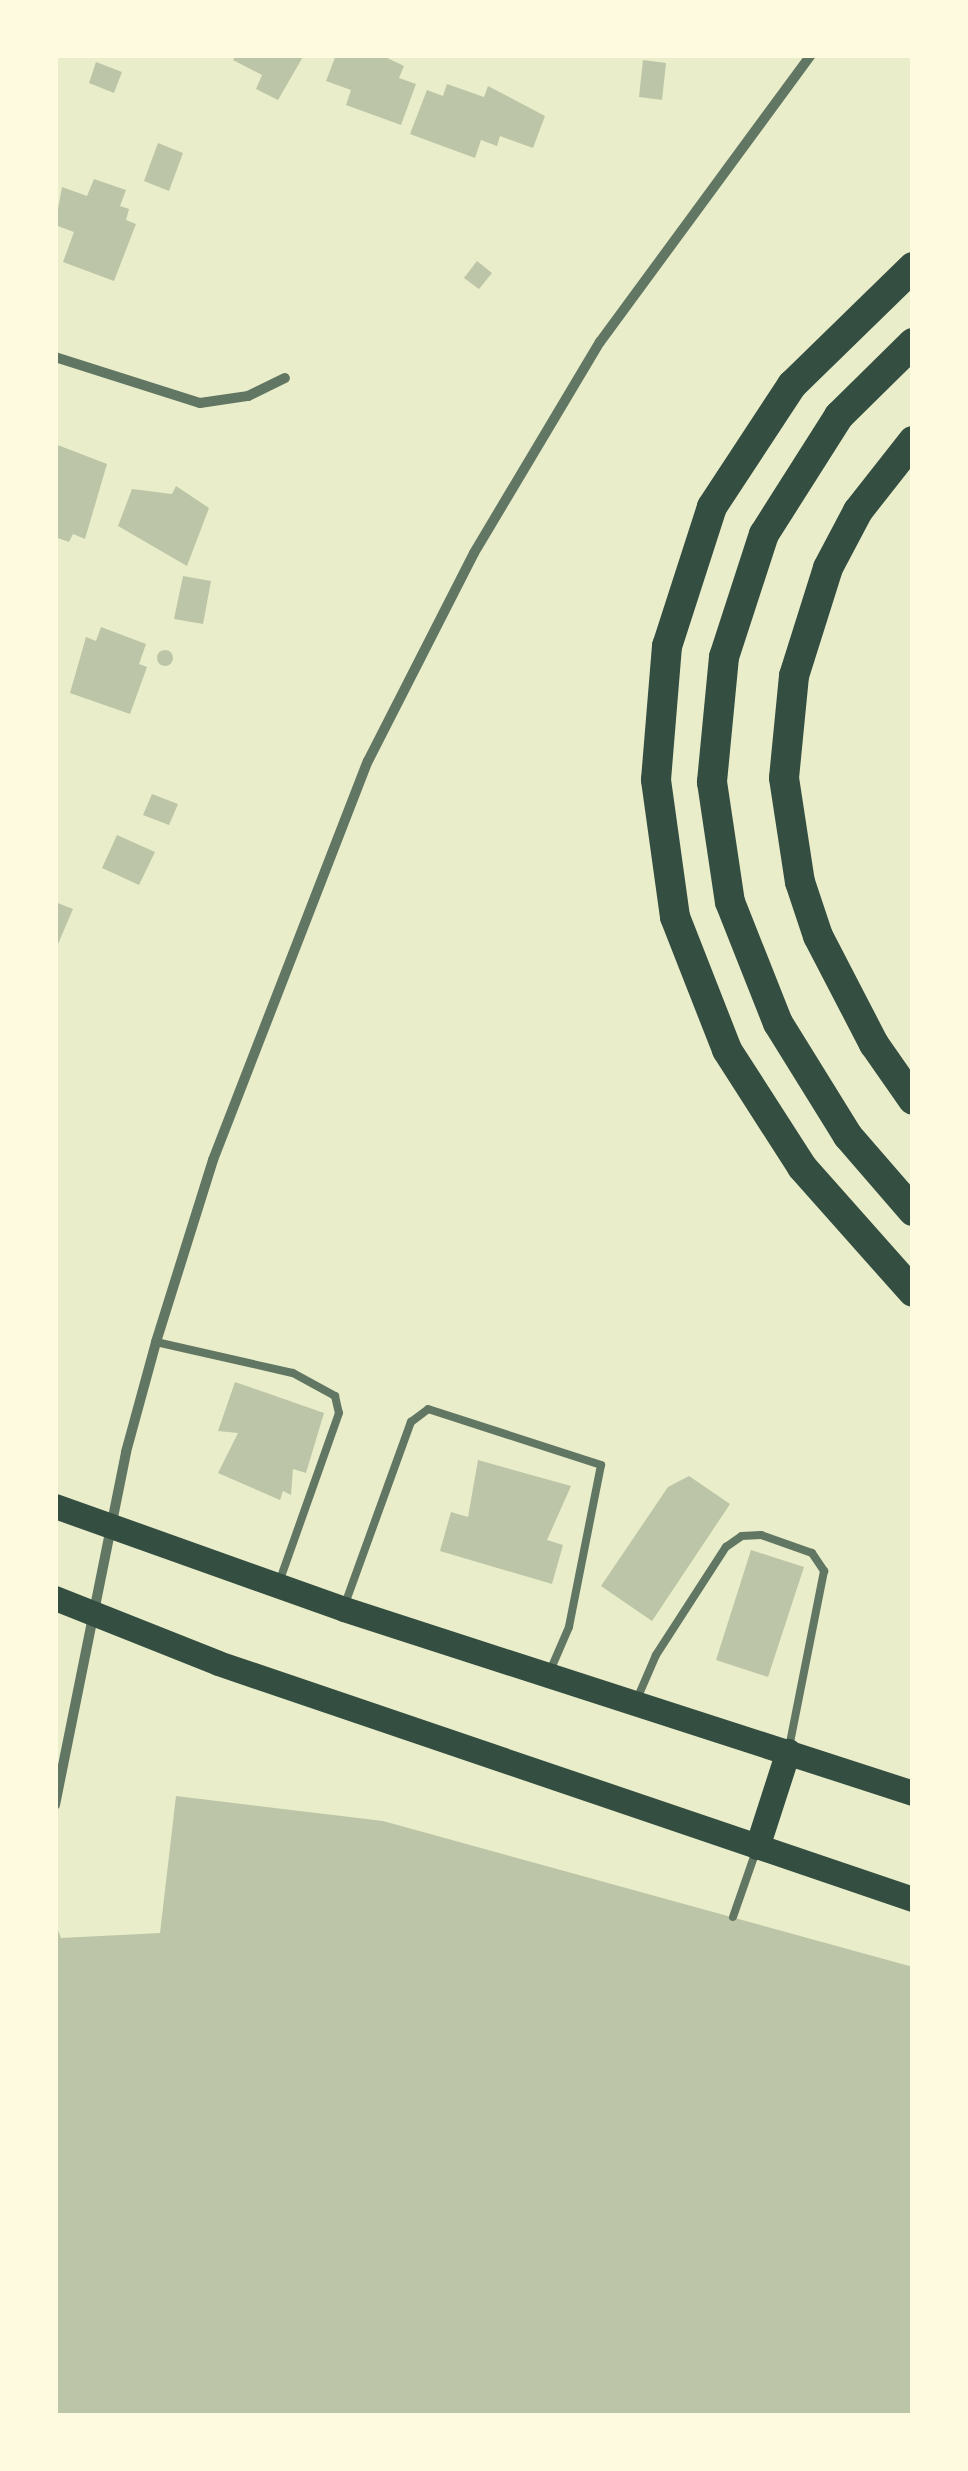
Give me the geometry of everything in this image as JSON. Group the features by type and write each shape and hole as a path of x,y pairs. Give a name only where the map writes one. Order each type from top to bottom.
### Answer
{"highway":[{"path":"913,267 792,385 712,507 667,646 656,780 674,917 727,1050 802,1168 913,1292"},
{"path":"913,343 839,416 764,534 724,657 712,782 730,902 778,1022 848,1136 913,1210"},
{"path":"913,442 858,511 828,568 794,676 784,778 800,882 818,936 850,1004 913,1100"}],"main road":[{"path":"55,1506 110,1530 344,1609 548,1676 636,1700 913,1793"},
{"path":"55,1598 93,1616 913,1898"},
{"path":"757,1846 788,1751"}],"street":[{"path":"55,1805 110,1530 156,1342 280,979 368,761 456,587 600,342 811,55"},
{"path":"55,357 200,404 248,396 285,378"}],"lane":[{"path":"156,1342 293,1373 335,1396 339,1413 277,1586"},
{"path":"344,1609 411,1422 428,1409 601,1465 569,1627 548,1676"},
{"path":"636,1700 656,1655 726,1546 742,1536 761,1535 812,1553 824,1571 788,1751"},
{"path":"734,1916 757,1846"}],"building":[{"path":"236,55 304,55 278,100 256,89 262,75 233,60"},
{"path":"336,55 381,55 404,66 399,78 416,84 401,125 346,105 351,90 326,81"},
{"path":"643,60 666,63 662,100 639,97"},
{"path":"96,62 122,72 114,93 89,83"},
{"path":"447,84 484,97 488,86 545,116 533,148 500,136 497,146 481,140 475,158 410,134 427,90 443,96"},
{"path":"158,143 183,153 169,191 144,181"},
{"path":"94,179 126,190 120,206 129,209 126,220 136,224 114,281 63,262 74,232 55,225 62,187 87,196"},
{"path":"477,261 492,273 479,289 464,278"},
{"path":"55,444 107,464 85,539 73,534 69,542 55,537"},
{"path":"176,486 209,508 187,566 118,526 132,489 172,494"},
{"path":"183,576 211,581 203,624 174,619"},
{"path":"101,627 146,644 139,664 147,667 130,714 70,693 86,637 96,641"},
{"path":"165,650 173,658 165,666 157,658"},
{"path":"152,794 178,804 169,825 143,815"},
{"path":"117,835 155,852 139,885 102,868"},
{"path":"55,902 73,909 55,951"},
{"path":"235,1382 324,1413 306,1473 293,1469 291,1495 283,1491 280,1500 218,1473 238,1433 218,1431"},
{"path":"478,1460 571,1486 547,1540 563,1545 552,1584 440,1551 451,1512 468,1517"},
{"path":"689,1476 730,1504 652,1621 601,1586 668,1487"},
{"path":"751,1550 804,1567 768,1677 716,1660"},
{"path":"176,1796 383,1821 913,1967 913,2416 55,2416 55,1923 61,1938 160,1933"}]}
